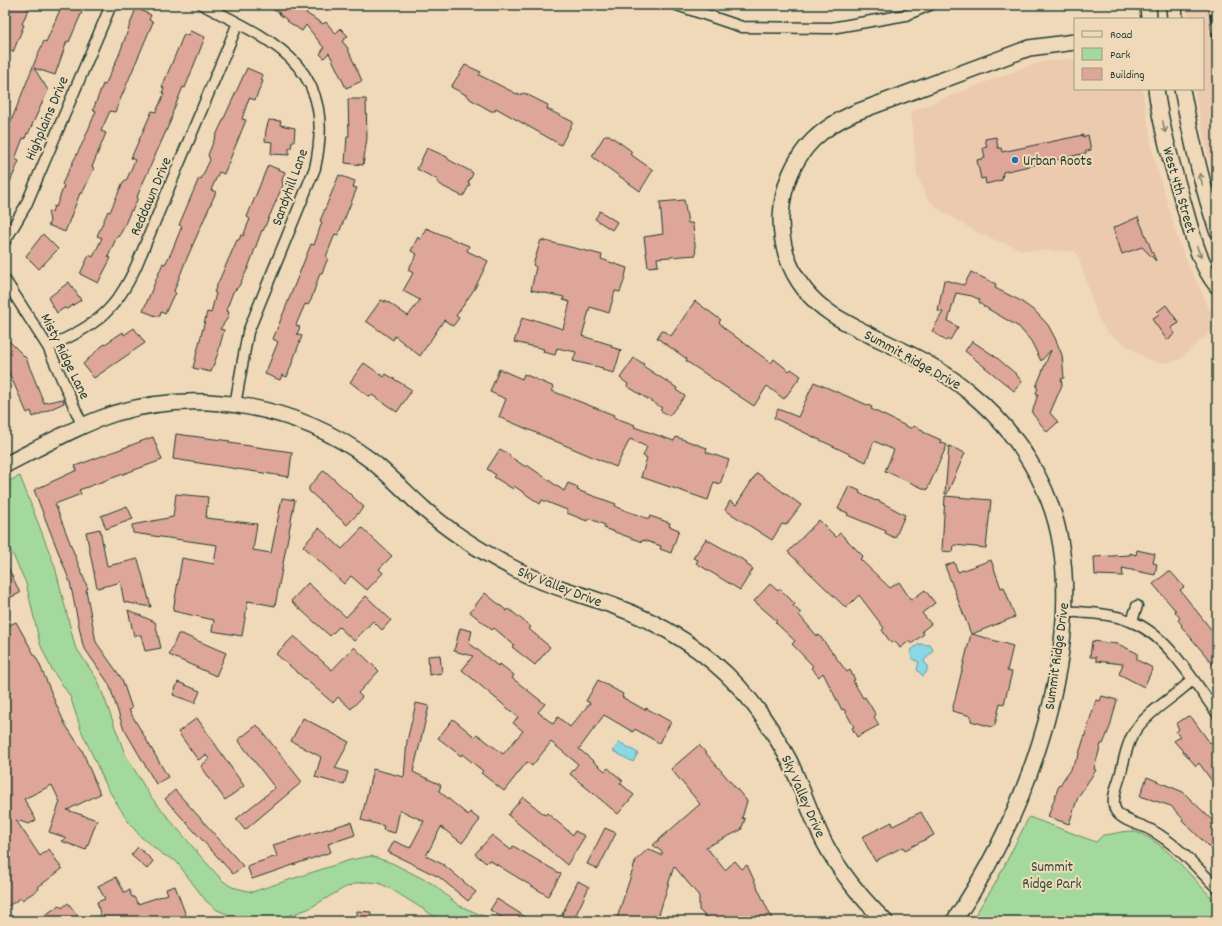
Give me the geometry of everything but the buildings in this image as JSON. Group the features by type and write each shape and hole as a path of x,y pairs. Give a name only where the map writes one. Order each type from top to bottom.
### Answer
{"street":[{"name":"Highplains Drive","path":"5,241 26,205 111,5"},
{"name":"Sandyhill Lane","path":"203,5 278,46 298,66 314,97 320,116 321,132 319,149 310,183 248,332 234,405"},
{"path":"677,5 742,27 831,28 906,15 930,5"},
{"path":"1148,5 1149,18"},
{"path":"1174,5 1175,18"},
{"name":"Reddawn Drive","path":"48,347 76,334 105,315 114,306 130,280 238,23"},
{"name":"Summit Ridge Drive","path":"954,921 1002,840 1027,781 1049,706 1060,650 1064,611 1064,568 1056,523 1049,501 1039,478 1017,442 1004,425 986,406 952,379 836,317 818,304 805,290 787,257 781,221 782,201 794,166 813,140 838,121 862,110 1028,48 1074,42"},
{"name":"West 4th Street","path":"1156,90 1172,165 1192,234 1205,266 1217,286"},
{"name":"West 4th Street","path":"1182,90 1192,142 1207,201 1217,230"},
{"name":"Misty Ridge Lane","path":"5,280 48,347 83,427"},
{"name":"Sky Valley Drive","path":"5,465 83,427 116,413 164,404 186,402 234,405 276,413 307,424 334,436 371,460 423,508 474,546 523,574 634,613 677,636 709,660 738,686 756,708 790,762 815,822 836,863 853,886 885,921"},
{"path":"1132,621 1137,606"},
{"path":"1064,611 1103,615 1132,621 1148,630 1162,640 1174,654 1217,712"},
{"path":"1192,680 1180,692 1144,720 1136,729 1130,740 1117,786 1114,799 1115,809 1120,815 1163,836 1217,888"}],"shaded area":[{"path":"1187,5 1217,5 1217,184 1209,160 1194,90 1204,90 1204,18 1188,18"},
{"path":"1074,59 1074,90 1142,90 1154,159 1180,246 1217,326 1179,360 1162,363 1147,359 1108,333 1098,318 1079,258 1075,251 1023,250 982,235 938,209 927,198 917,174 911,111 1025,67 1043,62"}],"green space":[{"path":"20,476 55,567 75,646 98,681 125,754 150,796 223,881 232,887 252,892 350,860 371,856 392,863 433,884 458,905 495,921 442,921 391,889 379,883 368,882 357,883 344,888 308,909 273,921 241,920 217,910 206,901 176,861 162,854 141,837 129,823 108,789 81,730 70,696 52,670 40,644 26,583 5,538 5,483"},
{"name":"Summit Ridge Park","path":"1029,817 1096,842 1103,835 1130,831 1141,834 1152,840 1186,869 1213,899 1215,908 1212,918 1210,921 971,921 995,884"}],"water":[{"path":"919,644 930,645 933,649 930,655 924,660 928,666 926,673 923,676 917,670 919,662 912,659 911,650"},
{"path":"619,742 638,753 633,762 613,751"}],"railway":[{"path":"1210,5 1217,61"}],"place":[{"name":"Urban Roots","path":"1015,160"}]}
